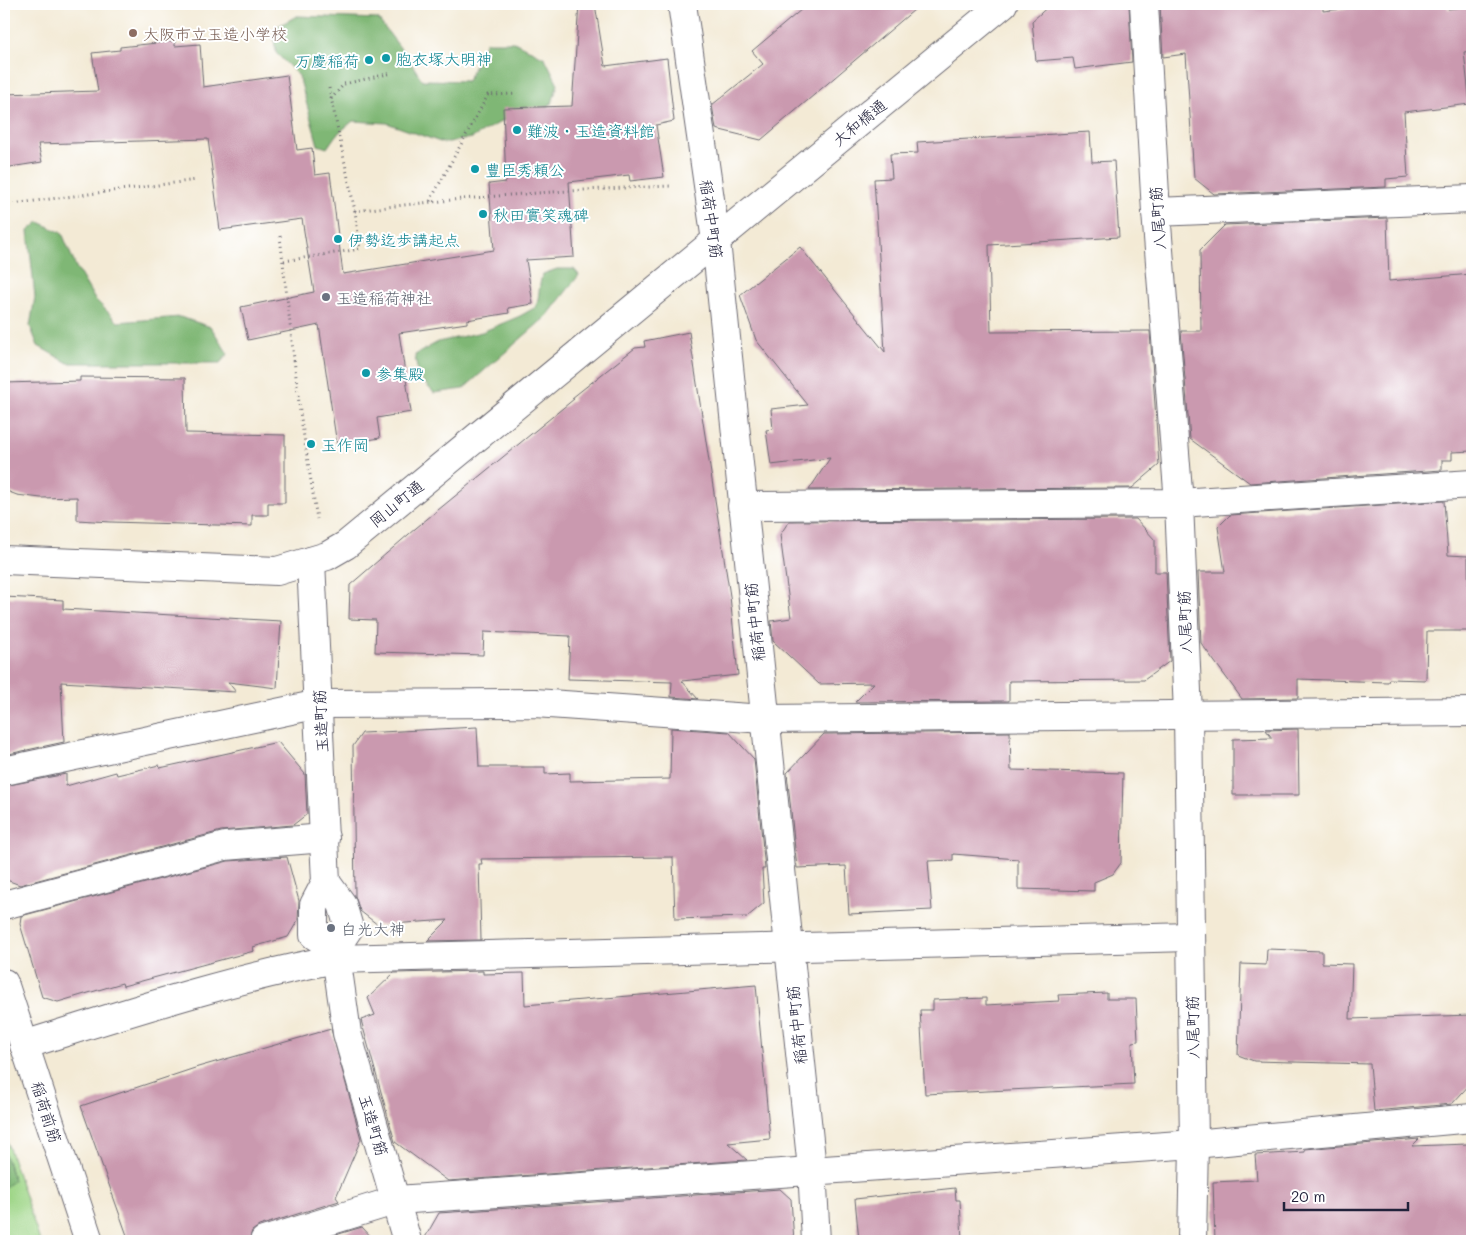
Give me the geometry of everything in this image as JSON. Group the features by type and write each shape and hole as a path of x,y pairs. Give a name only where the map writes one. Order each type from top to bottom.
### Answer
{"street":[{"name":"稲荷中町筋","path":"682,4 716,241 764,720 812,1169 816,1241"},
{"name":"大和橋通","path":"716,241 1003,4"},
{"name":"八尾町筋","path":"1144,4 1156,212 1179,503 1188,714 1194,1144 1192,1241"},
{"path":"1156,212 1472,198"},
{"name":"岡山町通","path":"4,560 277,570 319,558 346,545 716,241"},
{"path":"742,506 1179,503 1472,484"},
{"name":"玉造町筋","path":"319,558 319,704 326,838 326,882 314,905 314,935 335,954 347,1033 397,1200 407,1241"},
{"path":"4,771 319,704 534,703 764,720 1472,712"},
{"path":"4,905 225,846 326,838"},
{"path":"24,1045 177,998 335,954 788,948 1191,937"},
{"name":"稲荷前筋","path":"4,983 89,1241"},
{"path":"264,1241 397,1200 812,1169 1194,1144 1472,1118"}],"path":[{"path":"331,99 344,84 392,73"},
{"path":"284,261 360,249 355,211 329,88"},
{"path":"430,201 488,95 517,94"},
{"path":"4,205 197,180"},
{"path":"355,211 430,201 569,190 707,184"},
{"path":"280,236 319,558"}],"green space":[{"path":"297,16 378,19 408,58 422,80 467,81 486,42 514,42 545,58 558,84 552,103 538,111 513,115 472,138 443,143 387,123 353,121 336,135 327,148 318,145 299,76 276,53 274,39 278,26"},
{"path":"39,222 62,233 76,267 94,298 118,322 180,317 211,327 228,354 220,363 68,363 38,346 30,326 35,297 28,231"},
{"path":"557,269 574,269 579,275 547,316 463,389 434,393 418,376 415,355 438,342 482,332 536,307 543,274"},
{"path":"4,1133 40,1241 4,1241"},
{"path":"4,1152 14,1180 4,1188"}],"building":[{"path":"579,4 595,4 605,66 667,58 674,121 656,125 664,177 630,181 629,175 569,182 574,257 526,260 533,304 508,308 509,313 467,320 467,323 399,333 411,412 377,418 380,438 337,445 319,325 248,340 241,307 314,292 302,219 220,230 208,139 38,144 42,162 4,168 4,94 98,91 92,53 120,50 120,47 175,41 175,46 200,44 203,87 287,75 297,150 312,148 315,175 330,173 343,274 494,250 489,184 506,182 503,108 572,106"},
{"path":"808,4 921,4 761,140 716,129 712,105 763,64 752,51"},
{"path":"1051,4 1129,4 1132,62 1075,69 1073,58 1036,61 1032,21"},
{"path":"1160,4 1323,4 1323,11 1388,4 1447,4 1448,9 1472,6 1472,51 1464,52 1470,104 1404,112 1408,177 1386,179 1386,187 1214,194 1194,178 1186,54 1163,57"},
{"path":"1090,132 1092,162 1114,161 1119,237 989,245 991,332 1150,331 1159,465 1132,488 809,490 830,458 771,465 766,430 773,429 771,409 808,405 756,340 740,295 800,247 885,352 874,179 892,178 890,154 918,153 917,142"},
{"path":"1387,218 1389,281 1472,274 1472,451 1452,452 1452,460 1442,460 1442,470 1250,483 1190,439 1181,331 1201,331 1200,250 1225,225"},
{"path":"689,332 730,596 738,675 682,681 698,699 671,697 672,682 568,679 570,636 484,632 483,655 375,652 376,620 349,619 350,585 416,528 574,399 572,398 635,348 645,347 644,341"},
{"path":"80,377 185,378 186,433 285,435 285,503 268,503 268,515 252,515 252,526 111,522 77,520 77,497 41,498 17,495 4,490 4,383 80,381"},
{"path":"1444,501 1448,555 1468,556 1469,631 1427,631 1426,680 1389,679 1388,682 1298,679 1298,698 1242,699 1201,643 1198,572 1225,572 1218,527 1230,515"},
{"path":"1136,519 1155,540 1155,572 1166,572 1170,661 1144,680 1009,681 1009,701 855,702 874,683 819,684 773,641 771,621 791,618 780,535 789,521"},
{"path":"4,597 63,600 63,609 281,621 277,688 228,682 236,692 61,682 64,742 4,755"},
{"path":"477,727 479,767 545,767 545,774 570,773 570,781 670,779 671,728 729,732 754,759 765,869 762,869 764,903 747,917 675,919 673,857 481,859 482,864 479,864 481,940 427,941 448,920 378,925 360,911 355,896 353,746 362,733"},
{"path":"1298,729 1299,795 1233,795 1233,739 1272,738 1266,730"},
{"path":"1010,732 1011,770 1123,773 1121,863 1113,874 1094,882 1094,891 1018,889 1018,859 953,854 953,860 928,861 932,910 849,914 846,866 797,868 787,773 824,734"},
{"path":"278,742 305,774 307,814 293,825 221,831 20,885 4,879 4,786 66,774 66,786 116,772 117,775 159,765 160,768"},
{"path":"287,857 299,901 298,920 288,937 253,947 254,951 123,986 122,983 58,1002 42,997 20,924 21,916 228,861"},
{"path":"1267,949 1322,951 1322,963 1352,964 1350,1019 1471,1015 1472,1082 1452,1104 1374,1111 1370,1064 1254,1061 1238,1055 1241,964 1266,965"},
{"path":"483,971 483,974 524,973 525,1005 756,985 770,1139 728,1143 747,1160 448,1181 395,1142 361,1020 375,1015 368,998 394,973"},
{"path":"1107,993 1107,999 1136,999 1138,1041 1132,1042 1134,1084 925,1094 920,1010 933,1010 933,1000 986,998 986,1005 1059,1001 1058,995"},
{"path":"331,1029 361,1139 336,1197 339,1201 259,1226 252,1231 249,1241 129,1241 81,1106 198,1067"},
{"path":"1419,1139 1412,1146 1468,1144 1468,1155 1472,1155 1472,1241 1215,1241 1213,1182 1257,1180 1255,1155 1305,1152 1305,1149"},
{"path":"955,1188 956,1200 960,1200 962,1241 859,1241 855,1199"},
{"path":"780,1189 791,1199 794,1241 423,1241 439,1213"},
{"path":"362,1227 375,1241 316,1241"}],"place":[{"name":"大阪市立玉造小学校","path":"133,33"},
{"name":"胞衣塚大明神","path":"386,58"},
{"name":"万慶稲荷","path":"369,60"},
{"name":"難波・玉造資料館","path":"517,130"},
{"name":"豊臣秀頼公","path":"475,169"},
{"name":"秋田實笑魂碑","path":"483,214"},
{"name":"伊勢迄歩講起点","path":"338,239"},
{"name":"玉造稲荷神社","path":"326,297"},
{"name":"参集殿","path":"366,373"},
{"name":"玉作岡","path":"311,444"},
{"name":"白光大神","path":"331,928"}]}
